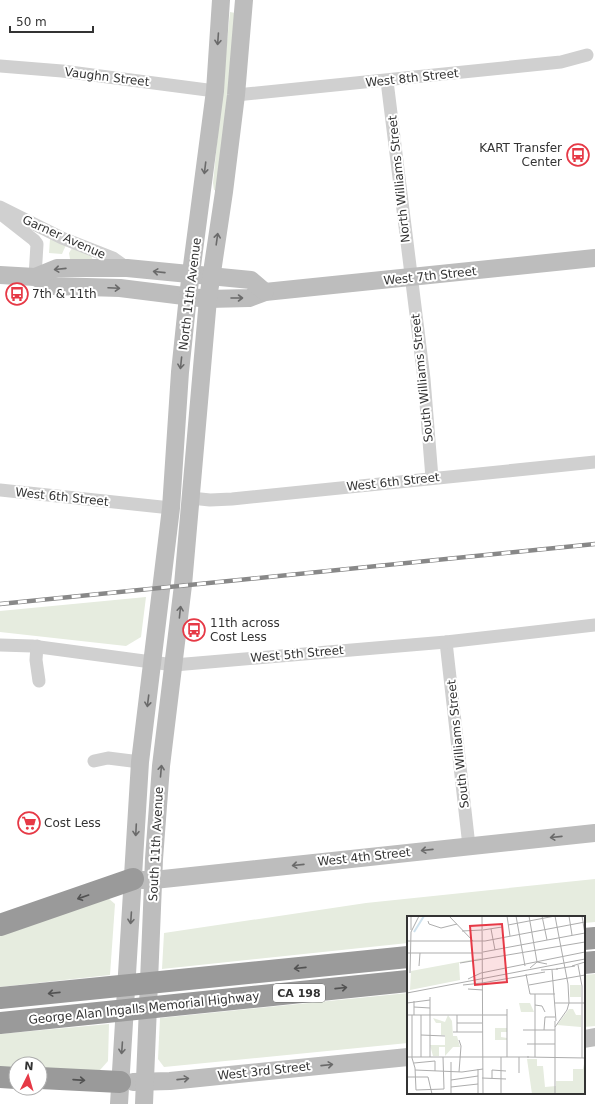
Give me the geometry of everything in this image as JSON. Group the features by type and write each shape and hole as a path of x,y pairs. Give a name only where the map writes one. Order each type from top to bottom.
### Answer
{"highway":[{"path":"0,925 144,880"},
{"path":"585,939 595,938"},
{"name":"George Alan Ingalls Memorial Highway","path":"0,998 407,957"},
{"path":"585,963 595,962"},
{"name":"George Alan Ingalls Memorial Highway","path":"0,1023 407,981"},
{"path":"48,1078 120,1082"}],"main road":[{"name":"North 11th Avenue","path":"162,588 171,508 188,296 215,91 221,0"},
{"name":"North 11th Avenue","path":"184,577 208,298 236,95 244,0"},
{"name":"West 7th Street","path":"0,275 35,277 53,286 120,288 208,298 249,298 265,292 595,258"},
{"name":"West 7th Street","path":"35,277 57,268 127,268 251,280 265,292"},
{"path":"179,396 188,416 181,489 185,497 191,498"},
{"path":"171,508 177,512 180,524 177,565 184,577"},
{"name":"South 11th Avenue","path":"119,1104 120,1082 144,880 154,859 161,766 184,577"},
{"name":"South 11th Avenue","path":"144,1104 144,880 140,762 162,588"},
{"name":"West 4th Street","path":"144,880 595,833"},
{"path":"585,1039 595,1037"},
{"name":"West 3rd Street","path":"120,1082 170,1081 407,1057"}],"street":[{"name":"West 8th Street","path":"236,95 387,81 560,62 587,55"},
{"name":"Vaughn Street","path":"0,66 62,71 215,91"},
{"name":"North Williams Street","path":"387,81 411,278"},
{"name":"Garner Avenue","path":"0,207 62,238 113,258 127,268"},
{"name":"Garner Avenue","path":"0,213 37,244 35,277"},
{"name":"South Williams Street","path":"411,278 424,379 432,478"},
{"name":"West 6th Street","path":"191,498 210,500 232,499 595,462"},
{"name":"West 6th Street","path":"0,490 171,508"},
{"name":"West 5th Street","path":"0,645 37,646 174,665 446,642 595,625"},
{"name":"South Williams Street","path":"446,642 469,846"},
{"path":"37,646 36,660 39,681"},
{"path":"94,761 108,758 140,762"}],"shaded area":[{"path":"230,12 235,13 219,190 214,190 213,183"},
{"path":"50,239 66,245 62,254 49,253"},
{"path":"72,248 90,254 93,260 70,259 69,253"},
{"path":"146,597 141,637 126,646 0,632 0,611"},
{"path":"595,879 595,922 585,923 585,916 407,916 407,943 162,969 164,933 366,903"},
{"path":"108,898 115,904 110,975 0,987 0,931"},
{"path":"595,974 595,1026 585,1027 585,975"},
{"path":"407,993 407,1043 164,1067 158,1059 160,1018"},
{"path":"109,1024 108,1061 100,1070 48,1072 48,1056 8,1056 8,1072 0,1072 0,1034"}],"railway":[{"path":"0,604 595,544"}],"place":[{"name":"KART Transfer Center","path":"578,155"},
{"name":"7th & 11th","path":"17,294"},
{"name":"11th across Cost Less","path":"194,630"},
{"name":"Cost Less","path":"29,823"}]}
